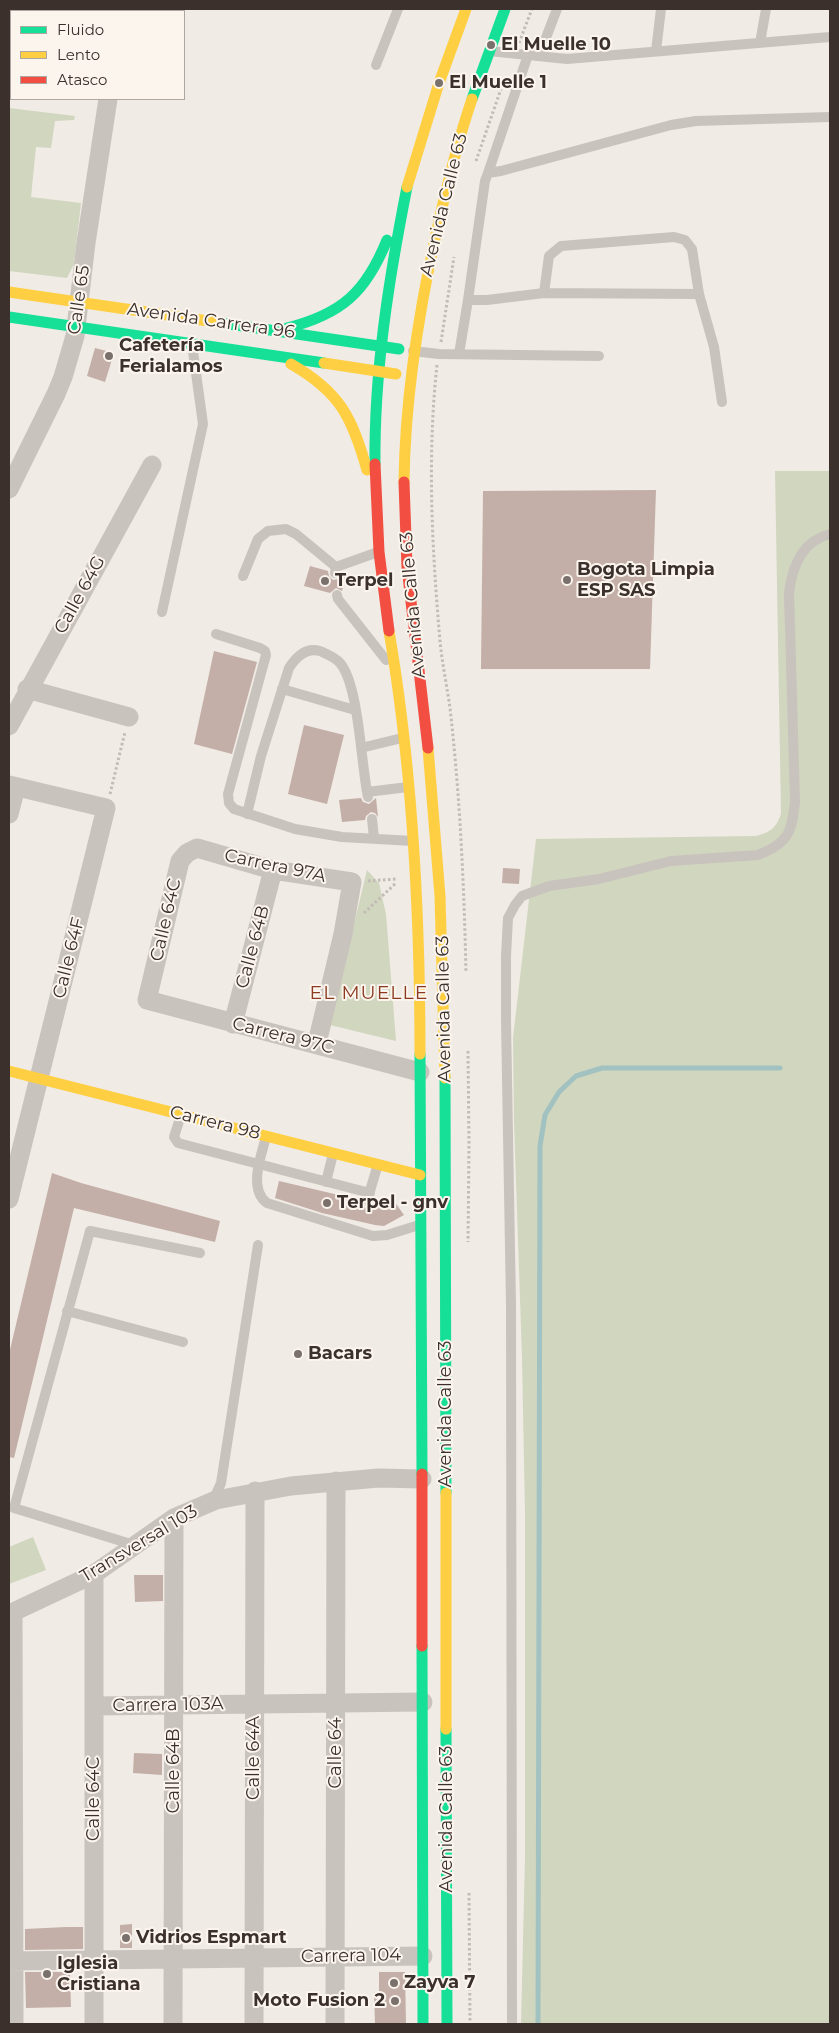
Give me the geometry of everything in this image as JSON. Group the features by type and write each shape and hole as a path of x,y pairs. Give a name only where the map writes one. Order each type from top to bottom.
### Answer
{"main road":[{"name":"Avenida Calle 63","path":"423,2024 420,1072 414,841 396,674 386,616 379,552 376,504 376,432 379,372 393,258 407,185 439,83 466,9"},
{"name":"Avenida Calle 63","path":"447,2024 444,990 438,839 408,575 404,448 412,350 456,146 488,51 505,9"},
{"path":"277,330 323,318 339,309 363,287 379,259 407,185"},
{"name":"Avenida Carrera 96","path":"9,292 412,350"},
{"name":"Avenida Carrera 96","path":"9,317 409,376"},
{"path":"277,358 318,380 341,403 355,430 376,504"},
{"name":"Carrera 98","path":"9,1071 420,1175"}],"street":[{"name":"Calle 65","path":"12,478 63,377 75,336 108,100"},
{"name":"Calle 64G","path":"9,726 27,689 152,465"},
{"path":"27,689 129,717"},
{"path":"9,814 12,786 106,808"},
{"name":"Calle 64F","path":"9,1199 106,808"},
{"name":"Carrera 97A","path":"198,848 274,870 352,882"},
{"name":"Calle 64C","path":"147,1000 180,861 187,853 198,848"},
{"name":"Calle 64B","path":"233,1024 274,870"},
{"path":"317,1043 343,934 352,882"},
{"name":"Carrera 97C","path":"147,1000 233,1024 317,1043 420,1072"},
{"name":"Transversal 103","path":"11,1613 94,1574 174,1518 216,1500 255,1491 336,1481 378,1478 422,1479"},
{"name":"Calle 64","path":"335,2024 336,1481"},
{"name":"Calle 64A","path":"254,2024 255,1491"},
{"name":"Calle 64B","path":"173,2024 174,1518"},
{"name":"Calle 64C","path":"94,1574 94,2024"},
{"path":"11,1613 11,1961 14,2024"},
{"name":"Carrera 103A","path":"94,1706 423,1702"},
{"name":"Carrera 104","path":"11,1961 423,1956"}],"lane":[{"path":"376,66 398,9"},
{"path":"459,354 485,181 534,56 557,9"},
{"path":"656,51 661,9"},
{"path":"760,42 766,9"},
{"path":"488,51 567,59 830,37"},
{"path":"488,173 501,172 671,125 696,121 830,117"},
{"path":"544,293 549,256 560,246 674,237 685,240 692,249 699,294 714,347 722,402"},
{"path":"468,300 487,300 544,293 699,294"},
{"path":"162,612 202,437 203,424 192,344"},
{"path":"412,350 439,354 599,356"},
{"path":"244,576 258,539 268,531 286,529 296,534 336,570 379,552"},
{"path":"512,2024 512,1315 505,985 508,918 514,905 522,896 535,890 549,886 599,879 671,861 758,855 768,851 786,836 793,825 795,801 790,578 803,551 815,541 830,534"},
{"path":"337,595 338,599 396,674"},
{"path":"216,634 260,648 266,655 228,794 229,803 234,809 294,829 342,837 414,841"},
{"path":"247,814 261,756 289,668 295,658 305,652 316,650 329,654 339,661 345,670 350,684 367,795 408,787"},
{"path":"282,689 355,710"},
{"path":"361,748 402,738"},
{"path":"372,819 374,838"},
{"path":"182,1114 174,1137 178,1143 326,1182 369,1197 378,1164"},
{"path":"266,1136 259,1164 257,1192 261,1199 267,1203 360,1227 373,1236 387,1235 421,1225"},
{"path":"326,1182 334,1153"},
{"path":"134,1545 14,1508 90,1231 200,1253"},
{"path":"216,1500 216,1494 221,1483 258,1245"},
{"path":"67,1311 183,1342"}],"path":[{"path":"106,808 129,717"},
{"path":"352,882 400,879 364,913"}],"green space":[{"path":"9,108 75,116 74,120 55,121 51,148 36,147 31,197 81,203 74,264 67,278 9,271"},
{"path":"775,471 830,471 830,2024 521,2024 525,1857 525,1513 513,1038 536,839 755,836 772,829 777,823 781,814"},
{"path":"367,870 379,883 386,914 396,1041 330,1025"},
{"path":"33,1537 46,1570 9,1584 9,1547"}],"building":[{"path":"95,348 114,353 105,382 87,376"},
{"name":"Bogota Limpia ESP SAS","path":"656,490 650,669 481,669 483,491"},
{"name":"Terpel","path":"310,566 328,571 329,576 333,580 338,579 341,575 346,577 342,591 336,588 330,593 304,586"},
{"path":"214,651 257,662 232,754 194,744"},
{"path":"304,725 344,735 327,804 288,794"},
{"path":"361,798 363,802 369,804 376,798 378,817 375,813 371,812 366,816 365,820 342,822 339,800"},
{"path":"503,868 520,869 519,884 502,883"},
{"path":"52,1173 81,1183 220,1221 215,1242 74,1208 14,1458 9,1457 9,1354"},
{"name":"Terpel - gnv","path":"279,1181 360,1200 366,1208 374,1203 380,1204 392,1198 404,1215 384,1226 322,1213 275,1198"},
{"path":"134,1575 163,1575 163,1601 135,1602"},
{"path":"134,1753 162,1754 162,1775 133,1773"},
{"name":"Vidrios Espmart","path":"132,1924 132,1948 120,1948 120,1925"},
{"path":"83,1927 83,1949 25,1950 25,1929"},
{"path":"25,1972 70,1972 71,2007 26,2008"},
{"path":"379,1972 405,1972 406,2024 375,2024 374,1992 379,1992"}],"waterway":[{"path":"538,2024 540,1146 545,1115 559,1092 576,1076 602,1068 780,1068"}],"traffic: fast":[{"path":"472,99 505,9"},
{"path":"375,464 375,429 380,359 394,256 407,187"},
{"path":"287,328 323,316 350,298 370,274 387,240"},
{"path":"9,317 324,363"},
{"path":"222,323 399,349"},
{"path":"420,1054 422,1474"},
{"path":"445,1078 446,1493"},
{"path":"422,1646 423,2024"},
{"path":"446,1729 447,2024"}],"traffic: slow":[{"path":"407,187 439,83 466,9"},
{"path":"404,482 410,388 424,296 448,183 461,132 472,99"},
{"path":"9,292 222,323"},
{"path":"324,363 396,374"},
{"path":"291,364 308,374 321,385 342,408 356,435 367,470"},
{"path":"389,631 404,736 417,895 420,1054"},
{"path":"428,748 440,896 445,1078"},
{"path":"9,1071 420,1175"},
{"path":"446,1493 446,1729"}],"traffic: jam":[{"path":"375,464 379,552 389,631"},
{"path":"404,482 407,567 428,748"},
{"path":"422,1474 422,1646"}],"place":[{"name":"El Muelle 10","path":"491,45"},
{"name":"El Muelle 1","path":"439,83"},
{"name":"Cafetería Ferialamos","path":"109,356"},
{"name":"Bogota Limpia ESP SAS","path":"567,580"},
{"name":"Terpel","path":"325,581"},
{"name":"Terpel - gnv","path":"327,1203"},
{"name":"Bacars","path":"298,1354"},
{"name":"Vidrios Espmart","path":"126,1938"},
{"name":"Iglesia Cristiana","path":"47,1974"},
{"name":"Zayva 7","path":"394,1983"},
{"name":"Moto Fusion 2","path":"395,2001"}],"district":[{"name":"EL MUELLE","path":"369,993"}]}
